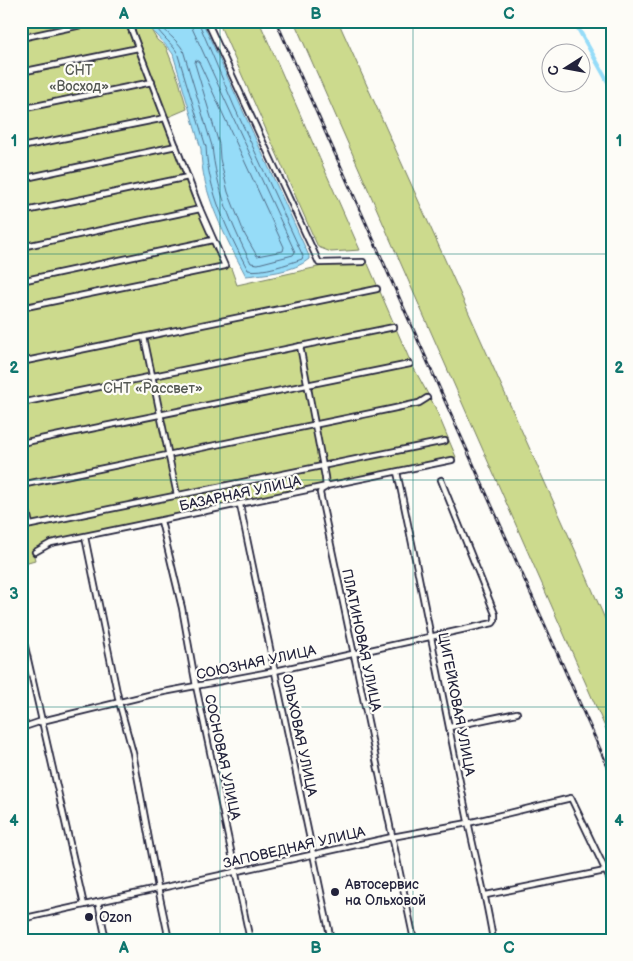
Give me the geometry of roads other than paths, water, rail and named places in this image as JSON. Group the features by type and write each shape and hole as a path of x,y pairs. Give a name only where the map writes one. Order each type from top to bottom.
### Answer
{"street":[{"path":"21,38 100,21"},
{"path":"21,308 225,266 200,209 128,21"},
{"path":"207,21 319,263 363,262"},
{"path":"21,72 138,48"},
{"path":"21,109 152,82"},
{"path":"21,147 165,118"},
{"path":"21,179 176,146"},
{"path":"21,212 188,178"},
{"path":"21,246 200,209"},
{"path":"21,281 213,240"},
{"path":"21,362 377,289"},
{"path":"21,403 394,327"},
{"path":"144,336 177,494"},
{"name":"ПЛАТИНОВАЯ УЛИЦА","path":"300,346 324,465 326,487 320,493 414,940"},
{"path":"21,443 410,364"},
{"path":"30,525 21,485 420,403 427,398"},
{"path":"21,527 445,441"},
{"name":"БАЗАРНАЯ УЛИЦА","path":"35,552 52,544 452,460"},
{"name":"ЦИГЕЙКОВАЯ УЛИЦА","path":"398,472 468,823 486,895 493,940"},
{"name":"СОЮЗНАЯ УЛИЦА","path":"21,728 119,702 275,671 493,623 495,614 442,480"},
{"name":"ОЛЬХОВАЯ УЛИЦА","path":"240,505 331,940"},
{"name":"СОСНОВАЯ УЛИЦА","path":"160,521 182,608 196,686 250,940"},
{"path":"85,537 119,702 133,753 158,888 170,940"},
{"path":"21,629 84,906"},
{"path":"450,727 517,713"},
{"name":"ЗАПОВЕДНАЯ УЛИЦА","path":"22,918 84,906 392,837 468,823 571,798 605,871"},
{"path":"486,895 605,871 612,884"},
{"path":"98,902 106,940"},
{"path":"21,907 22,918"}],"water":[{"path":"147,21 202,21 309,256 309,259 303,263 279,272 246,276 223,231 210,198 202,166 201,149 173,54"}],"waterway":[{"path":"574,21 612,89"}],"railway":[{"path":"276,21 612,776"}],"place":[{"name":"Автосервис на Ольховой","path":"335,892"},
{"name":"Ozon","path":"89,917"}],"park label":[{"name":"СНТ «Восход»","path":"79,78"},
{"name":"СНТ «Рассвет»","path":"153,388"}]}
